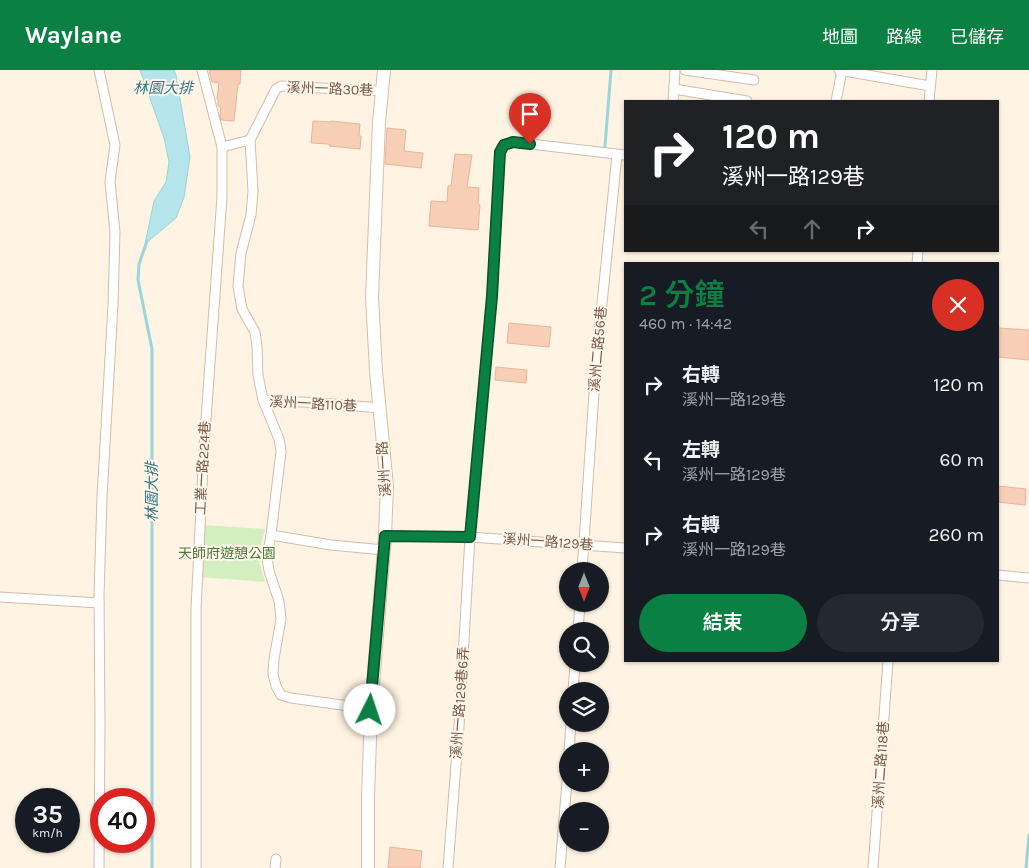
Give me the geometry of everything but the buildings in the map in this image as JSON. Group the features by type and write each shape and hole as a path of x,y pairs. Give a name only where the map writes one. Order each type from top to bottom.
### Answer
{"street":[{"path":"98,868 99,602 102,497 113,305 115,232 110,182 115,145 99,70"},
{"name":"工業一路224巷","path":"196,868 196,610 204,447 222,197 222,147 202,70"},
{"name":"溪州一路","path":"368,868 370,710 384,550 387,486 376,371 372,297 379,122 384,70"},
{"path":"673,100 675,70"},
{"path":"685,70 754,80"},
{"path":"836,100 841,70 930,86"},
{"path":"929,100 932,70"},
{"name":"溪州一路30巷","path":"250,140 276,89 281,86 382,91"},
{"path":"674,89 741,100"},
{"path":"222,147 250,140 253,191 251,215 242,252 238,286 242,309 254,332 257,346 258,375 263,400"},
{"path":"470,537 492,296 500,152 504,145 513,142 621,155"},
{"name":"溪州二路56巷","path":"583,562 596,362 621,155"},
{"name":"溪州一路110巷","path":"370,710 291,698 281,695 276,686 273,674 274,658 281,619 267,558 281,451 279,440 263,400 380,408"},
{"path":"271,535 331,545 384,550"},
{"name":"溪州一路129巷","path":"385,536 470,537 624,548"},
{"name":"溪州一路129巷6弄","path":"448,868 459,726 470,537"},
{"path":"999,575 1029,578"},
{"path":"0,597 99,602"},
{"name":"溪州二路118巷","path":"873,868 888,662"},
{"path":"560,868 566,792"}],"green space":[{"name":"天師府遊憩公園","path":"201,525 265,529 258,557 265,582 199,577"}],"water":[{"name":"林園大排","path":"140,70 174,70 190,157 184,197 176,218 145,244 154,201 166,182 169,162 164,138"}],"waterway":[{"path":"605,146 611,70"},
{"name":"林園大排","path":"147,241 139,264 138,280 152,349 152,868"},
{"path":"1026,868 1029,835"}],"route":[{"path":"370,710 385,536 470,537 492,296 500,152 504,145 513,142 530,144"}]}
